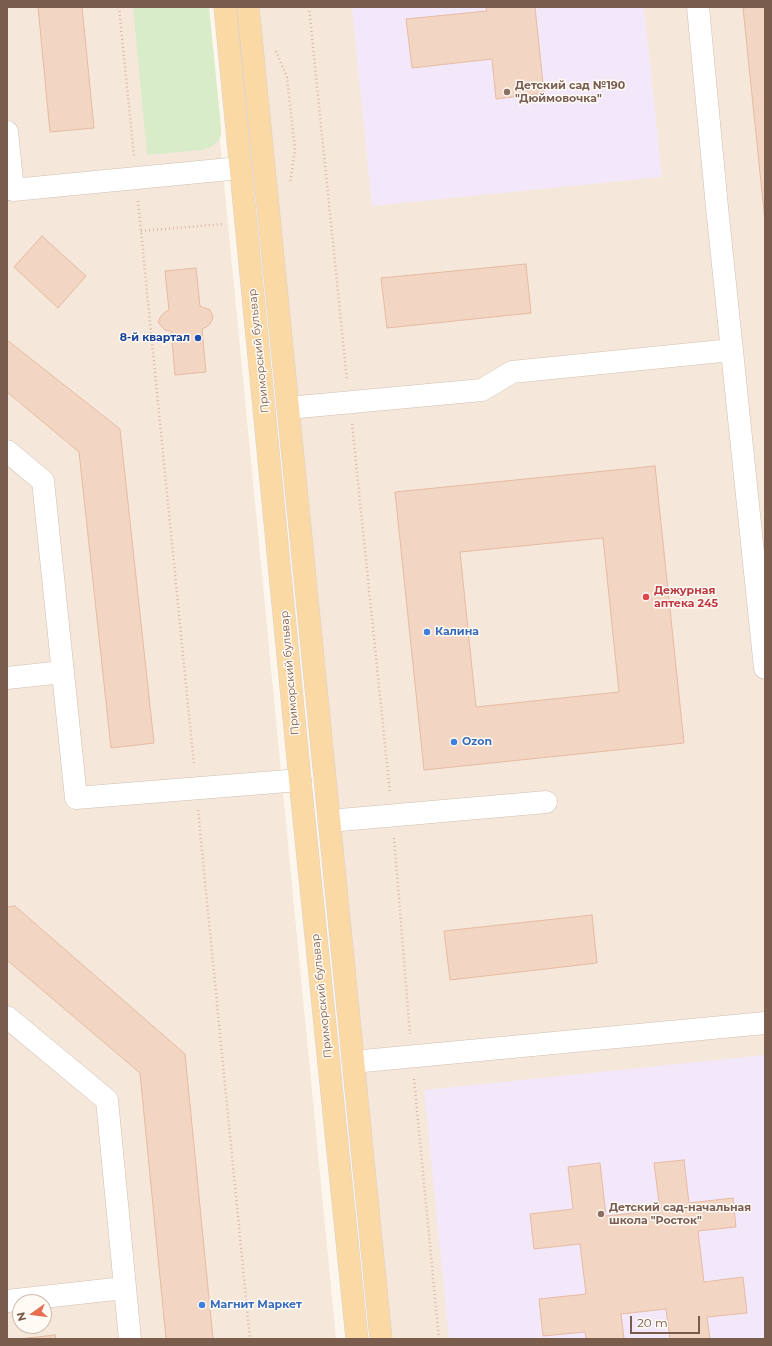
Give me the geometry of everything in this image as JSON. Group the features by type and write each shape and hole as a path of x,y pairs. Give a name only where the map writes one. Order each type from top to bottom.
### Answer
{"main road":[{"name":"Приморский бульвар","path":"224,7 357,1339"},
{"path":"248,7 381,1339"}],"lane":[{"path":"698,7 732,350 758,531 765,668"},
{"path":"7,132 13,190 240,168"},
{"path":"288,408 482,390 512,372 732,350"},
{"path":"7,452 43,481 76,798 300,780"},
{"path":"7,678 63,672"},
{"path":"329,821 546,802"},
{"path":"7,1017 107,1100 130,1339"},
{"path":"353,1062 765,1023"},
{"path":"7,1301 124,1288"}],"path":[{"path":"119,7 250,1339"},
{"path":"309,7 392,815 412,1057 439,1339"},
{"path":"275,48 287,77 294,150 290,188"},
{"path":"141,231 231,224"}],"shaded area":[{"path":"7,7 207,7 336,1339 7,1339"},
{"path":"258,7 765,7 765,1339 391,1339"},
{"name":"Детский сад №190 \"Дюймовочка\"","path":"352,7 644,7 662,177 372,206"},
{"name":"Детский сад-начальная школа \"Росток\"","path":"765,1055 765,1339 449,1339 424,1090"}],"green space":[{"path":"133,7 209,7 221,127 221,136 211,147 202,150 147,155"}],"building":[{"path":"38,7 82,7 94,128 50,132"},
{"path":"486,7 535,7 544,93 496,99 492,59 412,68 406,19 487,11"},
{"path":"765,7 765,221 743,8"},
{"path":"42,236 86,276 58,308 14,267"},
{"path":"526,264 531,313 387,328 381,278"},
{"path":"196,268 200,306 210,310 213,316 212,321 208,326 202,329 206,372 175,375 171,331 165,330 158,322 161,316 169,310 165,271"},
{"path":"7,340 120,429 154,743 111,748 79,452 7,392"},
{"path":"655,466 684,743 424,770 395,492","holes":["603,538 619,692 476,707 460,552"]},
{"path":"15,906 185,1054 213,1339 166,1339 140,1073 7,960 7,907"},
{"path":"592,915 597,963 450,980 444,931"},
{"path":"684,1160 689,1203 733,1198 736,1227 698,1231 704,1282 743,1277 747,1313 707,1317 710,1339 670,1339 666,1309 621,1314 624,1339 586,1339 585,1332 543,1336 539,1299 586,1294 580,1244 534,1249 530,1214 573,1209 568,1167 600,1163 606,1216 660,1210 654,1163"},
{"path":"55,1335 56,1339 18,1339"}],"place":[{"name":"Детский сад №190 \"Дюймовочка\"","path":"507,92"},
{"name":"8-й квартал","path":"198,338"},
{"name":"Дежурная аптека 245","path":"646,597"},
{"name":"Калина","path":"427,632"},
{"name":"Ozon","path":"454,742"},
{"name":"Детский сад-начальная школа \"Росток\"","path":"601,1214"},
{"name":"Магнит Маркет","path":"202,1305"}]}
